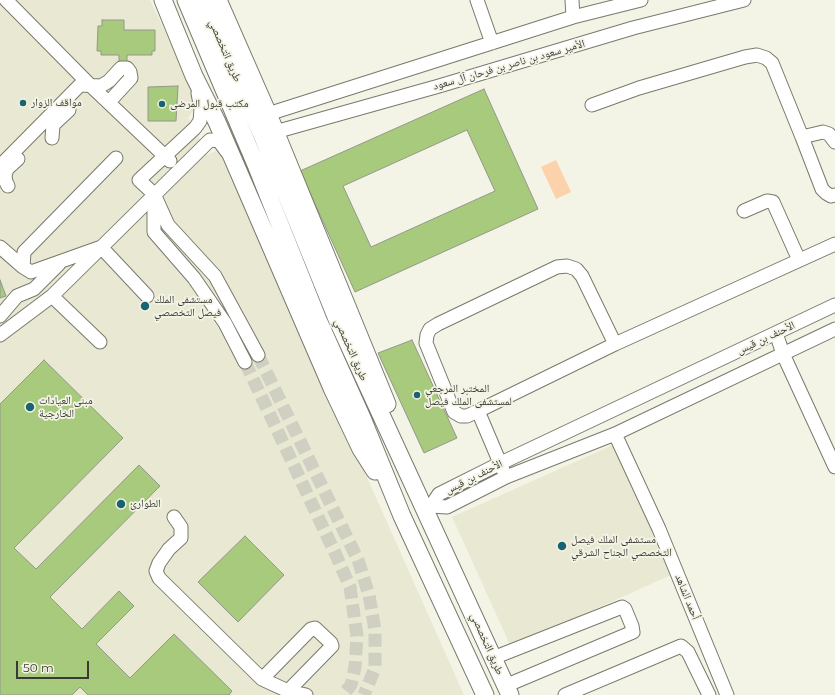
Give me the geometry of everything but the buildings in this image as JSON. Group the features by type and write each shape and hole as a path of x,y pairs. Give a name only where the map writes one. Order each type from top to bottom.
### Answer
{"main road":[{"path":"163,0 194,76 217,122 339,402 361,449 402,516"},
{"name":"طريق التخصصي","path":"186,0 318,320 362,418 402,516 485,695"},
{"name":"طريق التخصصي","path":"203,0 262,137 337,319 425,502 452,567 507,690"},
{"path":"218,0 268,114 425,502"}],"street":[{"path":"477,0 492,43"},
{"path":"572,0 573,17"},
{"path":"268,114 573,17 641,0"},
{"name":"الأمير سعود بن ناصر بن فرحان آل سعود","path":"275,132 439,86 633,28 744,0"},
{"path":"5,2 90,85 166,155 179,170"},
{"path":"592,105 639,88 745,57 758,55 766,58 772,63 822,189 831,196 835,195"},
{"path":"0,166 80,85 101,86 109,81 121,68 127,68 130,72 131,78 109,102"},
{"path":"194,76 201,109 200,121 195,128 139,180 154,194 168,225 215,276 258,355"},
{"path":"52,138 53,125 69,110"},
{"path":"8,186 5,176 8,169 43,136 49,117"},
{"path":"802,137 823,132 829,134 835,142"},
{"path":"0,335 52,296 210,140 219,141 234,162"},
{"path":"23,267 24,252 116,158"},
{"path":"154,194 154,232 194,278 225,323 245,362"},
{"path":"744,211 767,201 773,202 799,260"},
{"path":"615,344 582,276 576,269 568,266 557,267 438,324 430,329 427,335 426,343 454,412 461,416 467,416 615,344 835,244"},
{"path":"0,247 31,272 101,247"},
{"path":"101,247 147,296"},
{"path":"0,316 17,296 34,289 62,261"},
{"path":"52,296 100,342"},
{"name":"الأحنف بن قيس","path":"425,502 501,463 835,305"},
{"name":"الأحنف بن قيس","path":"425,502 447,507 506,477 615,434 835,329"},
{"path":"776,333 783,354 835,467"},
{"path":"478,411 506,477"},
{"name":"أحمد الشاهد","path":"615,434 659,529 727,695"},
{"path":"174,517 181,527 182,538 169,549 159,563 156,571 159,578 262,679 288,691 306,695"},
{"path":"494,658 622,607 625,609 632,626 633,632 507,690"},
{"path":"262,679 311,629 315,628 331,643 332,646 288,691"},
{"path":"565,695 680,646 688,652 709,695"}],"shaded area":[{"name":"مستشفى الملك فيصل التخصصي","path":"0,0 150,0 179,60 192,92 195,108 188,118 193,124 207,155 218,150 268,255 464,695 0,695"},
{"path":"556,160 571,192 556,199 541,167"},
{"name":"مستشفى الملك فيصل التخصصي الجناح الشرقي","path":"615,444 671,575 511,647 452,517"}],"tunnel":[{"path":"258,355 358,560 369,595 375,630 375,668 364,695"},
{"path":"245,362 350,587 357,636 355,667 351,685 343,695"}],"place":[{"name":"مواقف الزوار","path":"23,103"},
{"name":"مكتب قبول المرضى","path":"162,104"},
{"name":"مستشفى الملك فيصل التخصصي","path":"145,306"},
{"name":"المختبر المرجعي لمستشفى الملك فيصل","path":"417,395"},
{"name":"مبنى العيادات الخارجية","path":"30,407"},
{"name":"الطوارئ","path":"121,504"},
{"name":"مستشفى الملك فيصل التخصصي الجناح الشرقي","path":"562,546"}]}
